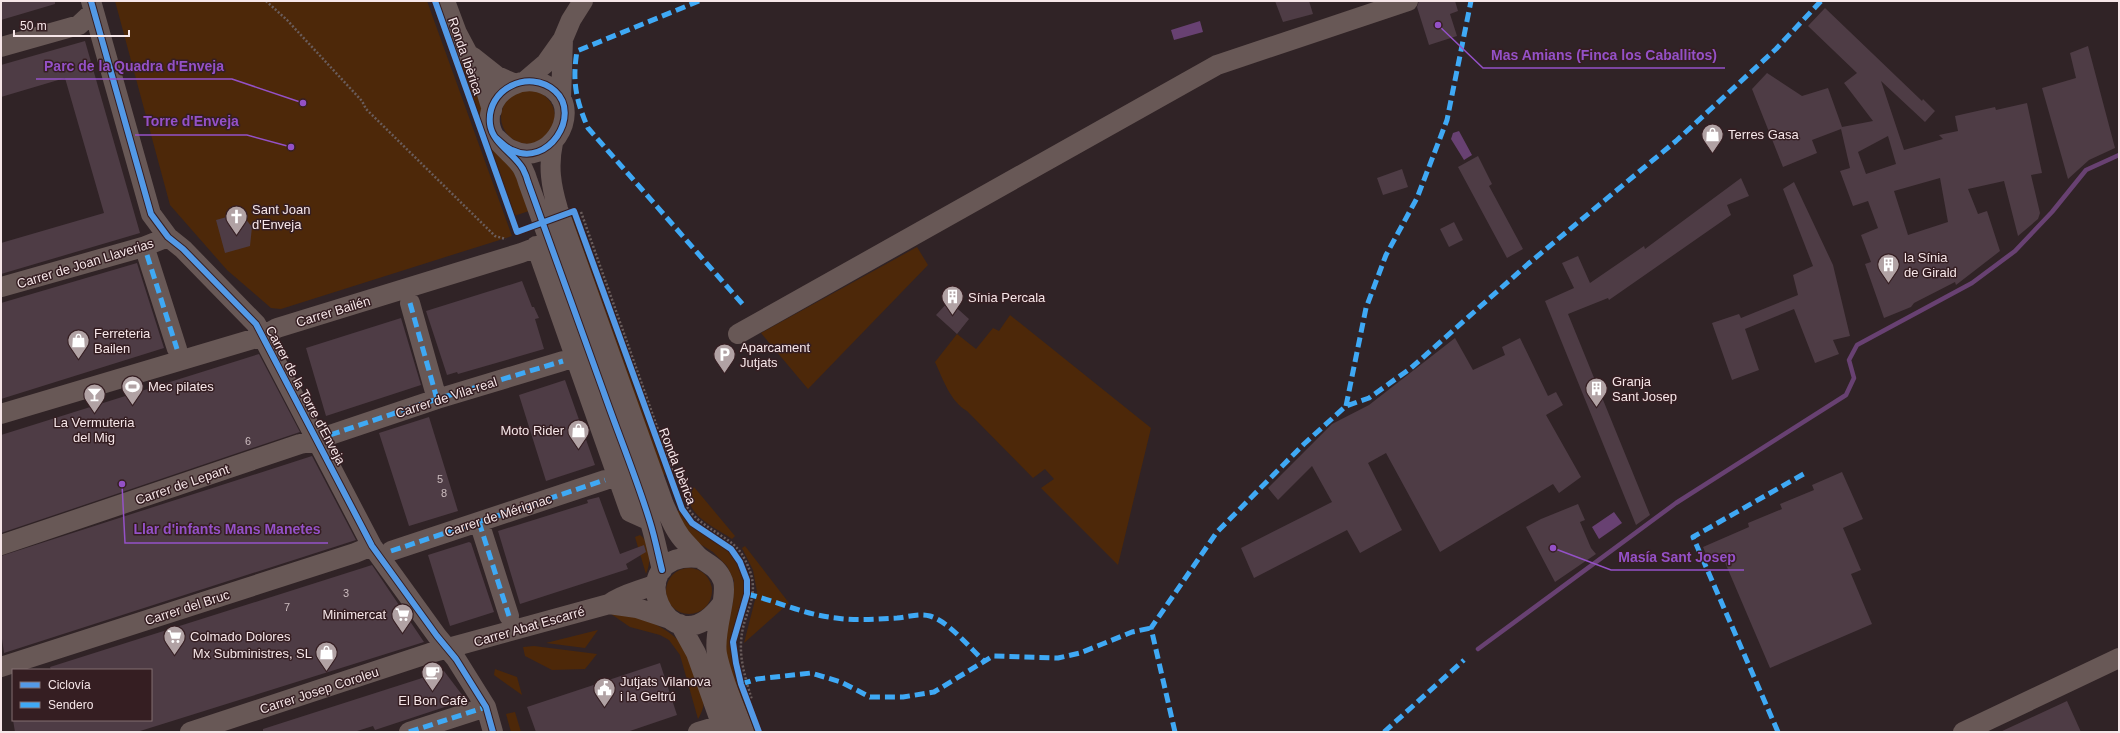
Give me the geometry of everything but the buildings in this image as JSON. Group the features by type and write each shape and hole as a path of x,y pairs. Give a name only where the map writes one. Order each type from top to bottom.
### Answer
{"street":[{"name":"Ronda Ibèrica","path":"445,1 457,33 484,84 492,110"},
{"path":"519,82 546,63 563,39 571,20 583,1"},
{"path":"738,334 1216,66 1408,1"},
{"path":"1,47 79,25 92,6"},
{"name":"Carrer de la Torre d'Enveja","path":"92,6 151,214 168,237 183,249 256,324 324,438 372,546 437,636 449,649 486,707 493,732"},
{"path":"561,100 563,39"},
{"name":"Ronda Ibèrica","path":"467,52 497,76 519,82 535,80 541,82 555,91 561,100 564,113 563,126 553,143 549,163 553,192 567,214 664,505 672,524 684,541 700,558 710,563 718,572 723,582 724,594 717,631 717,653 744,732"},
{"name":"Ronda Ibèrica","path":"519,82 498,98 492,110 490,125 496,137 523,168 543,244 650,521 659,577 655,596 659,608 674,621 696,653 722,728"},
{"path":"496,137 512,150 526,154 541,151 553,143"},
{"name":"Carrer de Joan Llaverias","path":"1,287 143,247 168,237"},
{"name":"Carrer Bailén","path":"1,414 263,336 277,328 521,253 543,244"},
{"path":"147,255 177,349"},
{"path":"410,303 437,399"},
{"name":"Carrer de Vila-real","path":"324,438 437,399 563,361"},
{"name":"Carrer de Lepant","path":"1,545 300,444 324,438"},
{"name":"Carrer de Mérignac","path":"391,551 605,480"},
{"path":"479,522 509,616"},
{"name":"Carrer del Bruc","path":"1,667 355,553 372,546"},
{"path":"609,604 619,596 635,593 659,577 673,561 686,556 700,558"},
{"path":"609,604 637,608 674,621 696,625 711,618 721,605"},
{"name":"Carrer Abat Escarré","path":"449,649 609,604"},
{"name":"Carrer Josep Coroleu","path":"190,732 449,649"},
{"path":"1963,732 2119,658"},
{"path":"409,732 486,707"},
{"path":"698,732 722,728"}],"path":[{"path":"266,1 287,20 362,101 366,108 495,236 508,239"}],"shaded area":[{"path":"115,1 427,1 512,236 281,309 271,308 227,270 170,205"},
{"path":"1200,21 1203,32 1174,40 1171,30"},
{"path":"456,50 483,95 481,125"},
{"path":"523,90 533,90 543,94 551,102 555,112 555,122 551,132 543,140 533,144 523,144 513,140 505,132 501,122 501,112 505,102 513,94"},
{"path":"1459,131 1472,155 1464,160 1451,139 1453,133"},
{"path":"487,141 516,172 529,211 514,216"},
{"path":"572,216 666,474 662,476 568,217"},
{"path":"917,247 928,265 808,389 761,333"},
{"path":"1010,315 1151,428 1118,565 1041,488 1054,479 1045,469 1033,478 967,411 956,402 935,362 957,334 976,349 993,328 999,331"},
{"path":"694,487 735,536 732,539 706,522 694,511 690,499"},
{"path":"680,510 690,524 730,550 739,563 745,580 745,594 732,643 734,663 739,683 756,732 752,732 724,653 727,621 733,603 734,581 727,566 713,552 695,541 675,512"},
{"path":"1614,512 1622,523 1599,539 1592,527"},
{"path":"640,535 647,543 649,554 649,565 646,574 635,537"},
{"path":"745,546 789,603 744,643 757,592 753,570 742,548"},
{"path":"684,568 694,568 702,572 708,578 712,586 712,596 708,604 702,610 694,614 684,614 676,610 670,604 666,596 666,586 670,578 676,572"},
{"path":"622,612 648,621 664,629 672,634 685,648 704,699 703,708 698,719 680,655 669,640 660,635 630,627 611,614"},
{"path":"598,630 585,648 546,643"},
{"path":"534,646 597,654 585,669 552,670 525,656 523,647"},
{"path":"495,669 517,677 522,695 494,675"},
{"path":"515,712 521,732 511,732 506,714"}],"waterway":[{"path":"1478,649 1676,503 1846,395 1854,378 1849,360 1857,345 1972,283 2015,251 2052,212 2086,170 2119,155"}],"marked path":[{"path":"699,1 577,51 575,72 576,91 588,128 745,307"},
{"path":"1346,406 1366,308 1386,255 1417,198 1447,120 1471,1"},
{"path":"1175,732 1151,628 1217,532 1304,444 1346,406 1369,398 1411,368 1528,264 1676,141 1776,49 1821,1"},
{"path":"147,255 177,349"},
{"path":"410,303 437,399"},
{"path":"330,435 437,399 563,361"},
{"path":"1778,732 1693,537 1807,472"},
{"path":"391,551 605,480"},
{"path":"479,522 509,616"},
{"path":"747,594 813,614 836,618 866,620 918,615 930,616 951,629 984,661"},
{"path":"741,684 757,679 811,673 841,682 870,697 903,697 934,692 993,656 1058,658 1080,653 1132,632 1151,628"},
{"path":"1384,732 1464,660"},
{"path":"409,732 486,707"}],"cycle path":[{"path":"91,1 151,214 168,237 183,249 256,324 372,546 437,636 456,659 486,707 493,732"},
{"path":"435,1 517,232 574,211 682,509 692,523 731,549 740,562 747,580 747,594 733,642 741,684 759,732"},
{"path":"495,137 512,150 525,154 538,152 549,146 563,125 565,113 562,101 555,91 545,84 522,82 511,86 502,92 495,101 491,112 490,124 492,131 495,137 499,143 515,158 526,176 639,490 652,528 662,570"}],"place":[{"name":"Mas Amians (Finca los Caballitos)","path":"1438,25"},
{"name":"Parc de la Quadra d'Enveja","path":"303,103"},
{"name":"Torre d'Enveja","path":"291,147"},
{"name":"Terres Gasa","path":"1712,154"},
{"name":"Sant Joan d'Enveja","path":"236,236"},
{"name":"la Sínia de Girald","path":"1889,284"},
{"name":"Sínia Percala","path":"953,316"},
{"name":"Ferreteria Bailen","path":"78,360"},
{"name":"Aparcament Jutjats","path":"724,374"},
{"name":"Mec pilates","path":"132,406"},
{"name":"Granja Sant Josep","path":"1597,408"},
{"name":"La Vermuteria del Mig","path":"94,414"},
{"name":"Moto Rider","path":"579,450"},
{"name":"Llar d'infants Mans Manetes","path":"122,484"},
{"name":"Masía Sant Josep","path":"1553,548"},
{"name":"Minimercat","path":"402,634"},
{"name":"Colmado Dolores","path":"175,656"},
{"name":"Mx Subministres, SL","path":"327,672"},
{"name":"El Bon Cafè","path":"433,692"},
{"name":"Jutjats Vilanova i la Geltrú","path":"605,708"}]}
